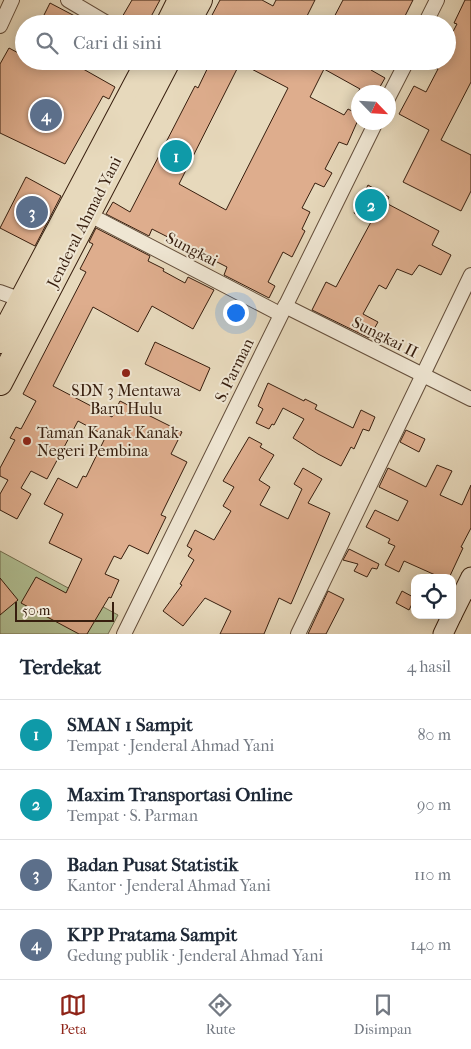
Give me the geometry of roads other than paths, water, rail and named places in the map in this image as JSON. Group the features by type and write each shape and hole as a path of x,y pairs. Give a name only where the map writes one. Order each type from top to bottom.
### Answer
{"highway":[{"path":"172,15 180,0"},
{"path":"192,15 200,0"},
{"name":"Jenderal Ahmad Yani","path":"0,341 11,296 143,70"},
{"name":"Jenderal Ahmad Yani","path":"0,383 163,70"}],"street":[{"path":"0,26 12,0"},
{"path":"68,0 93,15"},
{"path":"430,15 437,0"},
{"path":"395,85 402,70"},
{"name":"S. Parman","path":"124,634 372,130"},
{"name":"Sungkai","path":"88,214 282,310"},
{"path":"298,634 471,275"},
{"name":"Sungkai II","path":"282,310 471,399"},
{"path":"456,607 471,578"},
{"path":"443,634 450,619"}],"place":[{"name":"KPP Pratama Sampit","path":"46,115"},
{"name":"SMAN 1 Sampit","path":"176,156"},
{"name":"Maxim Transportasi Online","path":"371,205"},
{"name":"Badan Pusat Statistik","path":"32,212"},
{"name":"SDN 3 Mentawa Baru Hulu","path":"126,373"},
{"name":"Taman Kanak Kanak Negeri Pembina","path":"27,441"}]}
